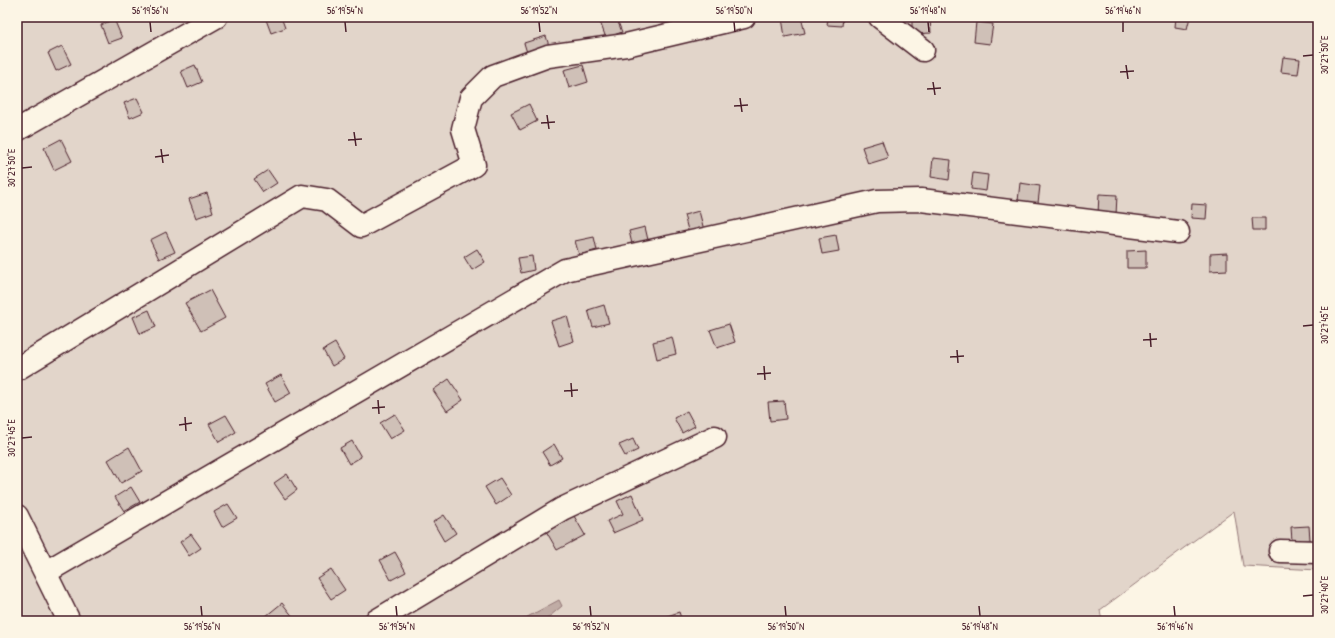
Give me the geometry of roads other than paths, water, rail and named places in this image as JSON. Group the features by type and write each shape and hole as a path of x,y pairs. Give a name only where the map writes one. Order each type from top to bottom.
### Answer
{"street":[{"path":"17,130 216,17"},
{"path":"17,369 302,196 327,200 361,226 474,164 463,129 471,98 493,76 548,56 626,45 744,17"},
{"path":"880,17 923,50"},
{"path":"46,572 565,270 877,201 921,200 1178,232"},
{"path":"376,621 562,509 715,437"},
{"path":"17,516 69,621"},
{"path":"1280,551 1318,552"}]}
